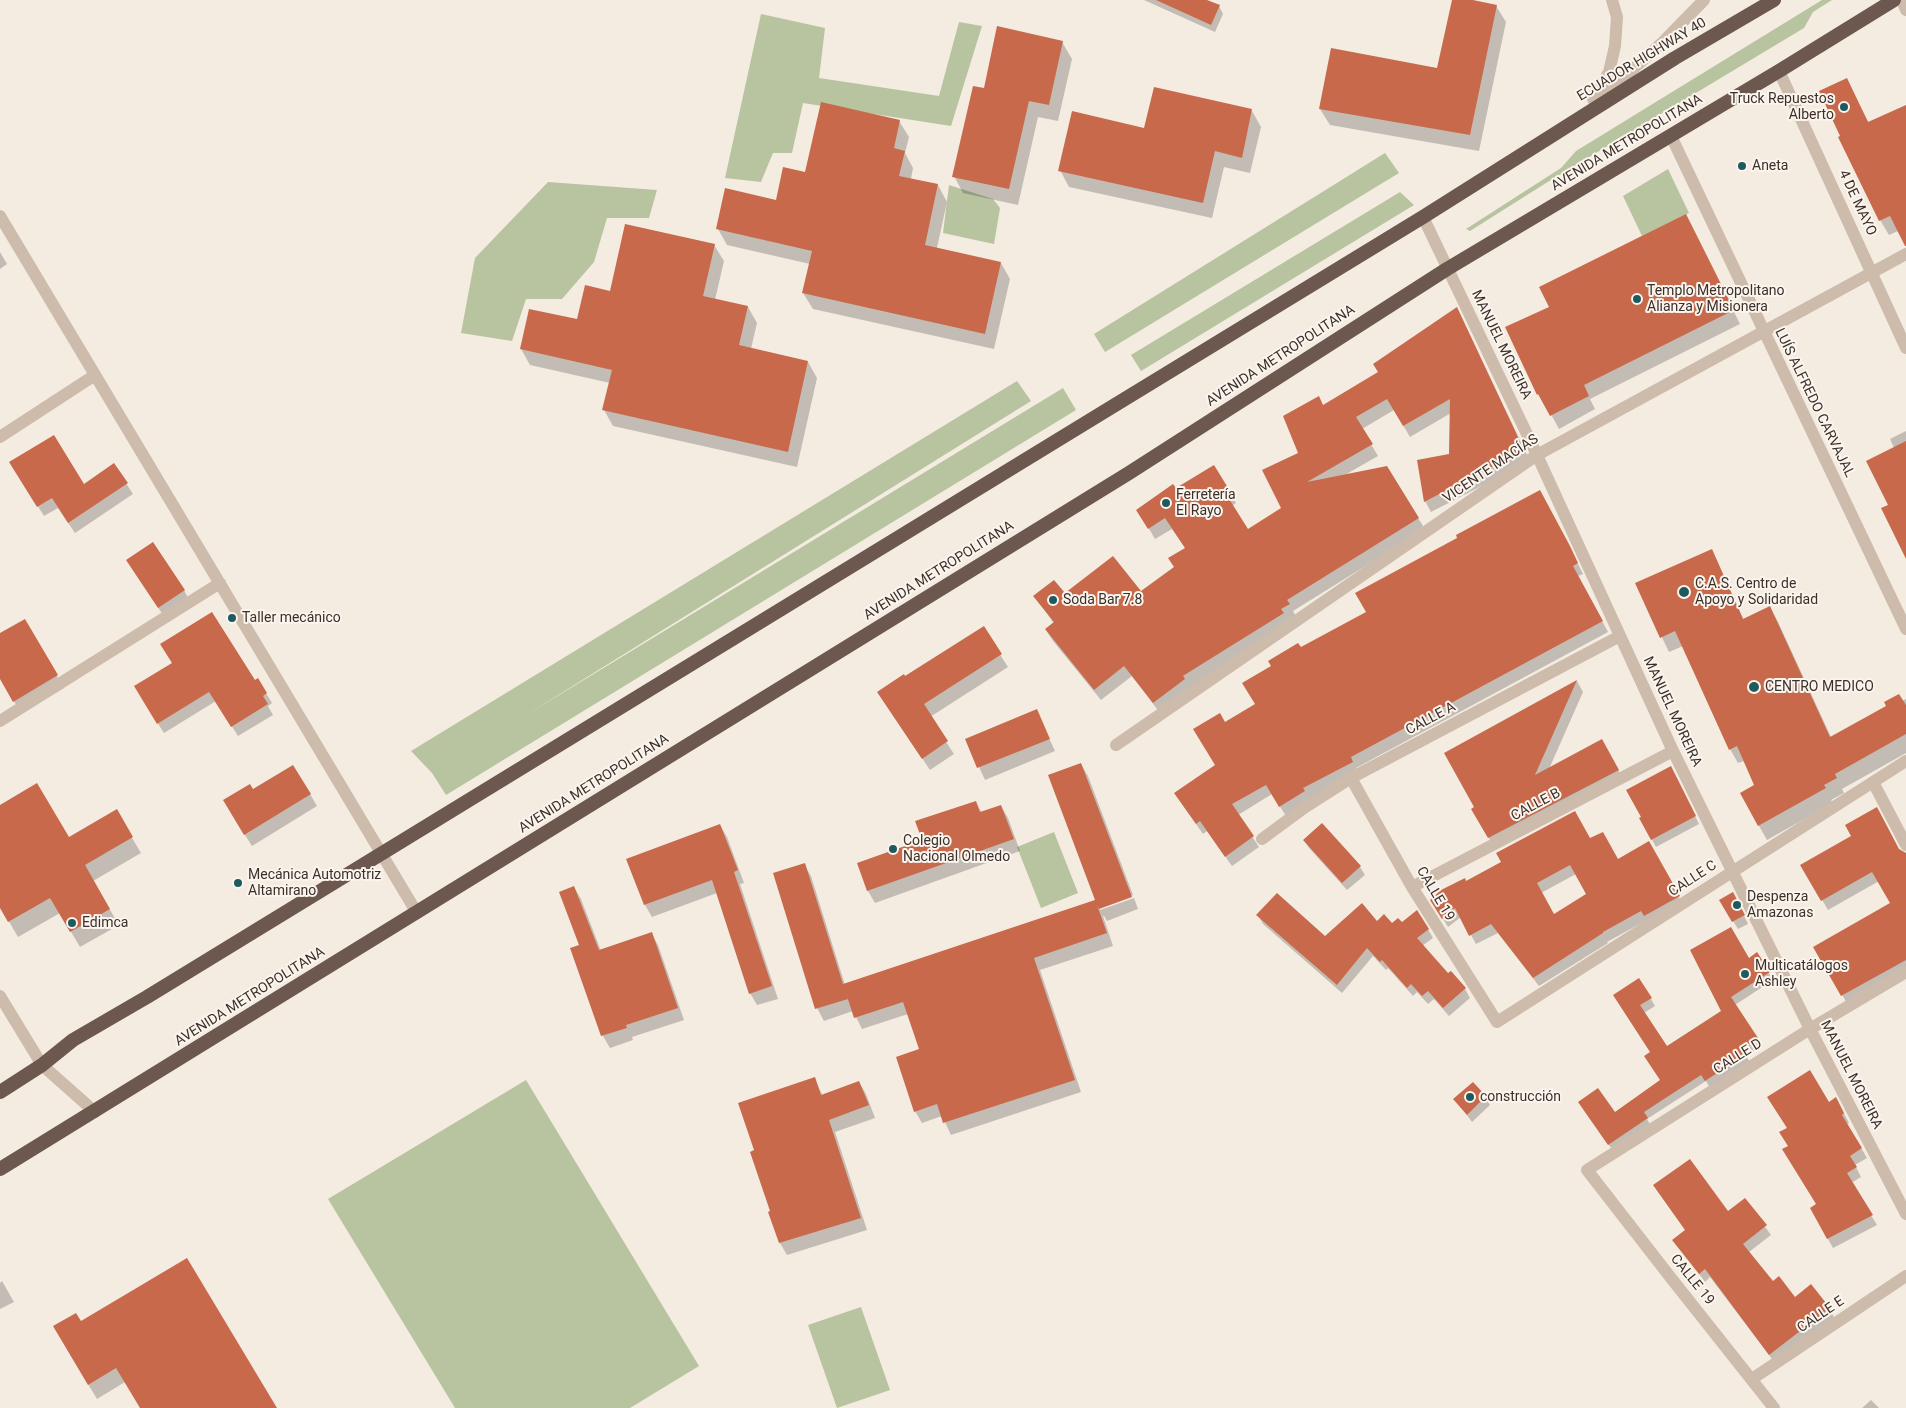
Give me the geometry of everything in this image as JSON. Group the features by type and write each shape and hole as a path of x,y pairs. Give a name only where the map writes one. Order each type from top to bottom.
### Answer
{"highway":[{"name":"ECUADOR HIGHWAY 40","path":"1578,118 1774,0"},
{"name":"AVENIDA METROPOLITANA","path":"0,1169 1120,479 1447,269 1671,136 1894,0"},
{"path":"0,1092 42,1065 73,1040 147,997 1423,217 1578,118"}],"street":[{"path":"1578,118 1597,94 1609,72 1615,46 1617,17 1612,0"},
{"path":"1578,118 1663,42 1704,0"},
{"path":"1902,0 1906,10"},
{"name":"4 DE MAYO","path":"1779,71 1906,348"},
{"name":"LUÍS ALFREDO CARVAJAL","path":"1671,136 1906,629"},
{"path":"0,216 417,913"},
{"name":"MANUEL MOREIRA","path":"1423,217 1537,455 1673,750 1732,872 1810,1029 1906,1214"},
{"name":"VICENTE MACÍAS","path":"1116,745 1537,455 1906,254"},
{"path":"0,436 95,375"},
{"path":"0,721 220,584"},
{"name":"CALLE A","path":"1262,839 1304,808 1351,778 1620,636"},
{"name":"CALLE B","path":"1412,887 1673,750"},
{"name":"CALLE C","path":"1497,1022 1906,761"},
{"name":"CALLE 19","path":"1351,778 1412,887 1497,1022"},
{"path":"1873,782 1906,845"},
{"name":"CALLE D","path":"1588,1170 1810,1029 1906,972"},
{"path":"0,996 42,1065 95,1112"},
{"name":"CALLE 19","path":"1588,1170 1774,1408"},
{"name":"CALLE E","path":"1752,1379 1906,1276"}],"green space":[{"path":"1822,0 1832,0 1813,12 1804,28 1546,183 1470,231 1466,229 1561,168 1576,151"},
{"path":"761,14 825,28 819,78 939,96 959,22 982,26 951,126 803,103 792,153 773,153 761,182 725,178"},
{"path":"1385,153 1399,173 1105,352 1094,334"},
{"path":"1668,169 1689,213 1642,236 1623,196"},
{"path":"548,182 657,190 649,218 607,218 594,262 562,299 526,299 512,341 461,333 475,258"},
{"path":"949,185 993,199 1000,208 994,244 943,233"},
{"path":"1400,192 1414,205 1141,371 1131,355"},
{"path":"1017,381 1031,401 523,717 1063,388 1076,410 446,795 432,773 411,751"},
{"path":"1054,832 1078,893 1041,908 1017,847"},
{"path":"526,1080 699,1366 630,1408 455,1408 328,1199"},
{"path":"861,1307 890,1390 837,1408 808,1325"}],"building":[{"path":"1156,0 1207,0 1220,5 1211,25"},
{"path":"1452,0 1473,0 1497,5 1470,135 1319,109 1331,48 1437,68"},
{"path":"997,26 1063,41 1049,105 1029,101 1009,189 952,177 973,86 984,88"},
{"path":"1847,78 1868,122 1906,105 1906,246 1890,216 1879,221 1838,137 1840,136 1819,91"},
{"path":"1154,87 1252,109 1242,158 1215,151 1203,203 1058,171 1072,111 1144,128"},
{"path":"821,102 900,120 894,148 905,151 899,176 938,184 925,245 1001,262 985,334 802,293 812,251 716,229 725,188 776,200 783,167 805,172"},
{"path":"1686,214 1734,310 1584,385 1589,396 1550,416 1537,395 1505,327 1549,307 1539,287"},
{"path":"625,224 715,244 703,296 748,306 739,345 808,361 788,452 602,410 612,370 520,349 529,309 577,319 585,285 610,291"},
{"path":"1457,307 1524,450 1424,502 1417,460 1449,454 1450,399 1403,426 1387,399 1356,417 1373,444 1307,482 1387,466 1419,518 1287,600 1290,604 1281,609 1284,613 1183,676 1185,679 1153,703 1124,666 1094,690 1045,629 1054,622 1033,596 1054,580 1065,593 1113,556 1141,591 1174,567 1168,558 1185,548 1165,518 1148,529 1136,510 1173,484 1176,488 1214,465 1230,491 1226,494 1248,529 1281,508 1262,470 1298,453 1283,416 1319,396 1323,405 1378,372 1373,364"},
{"path":"54,435 84,484 114,463 128,483 68,523 52,498 37,507 9,462"},
{"path":"1906,441 1906,559 1881,508 1888,505 1866,461"},
{"path":"1540,490 1578,563 1573,566 1603,621 1351,757 1353,762 1303,788 1305,791 1279,807 1266,785 1232,804 1254,836 1225,857 1200,821 1196,824 1174,793 1215,765 1193,729 1220,713 1225,722 1255,704 1242,683 1271,666 1268,661 1298,643 1301,647 1366,612 1355,593 1457,538 1456,535"},
{"path":"153,542 185,590 158,608 126,560"},
{"path":"1712,549 1743,619 1770,606 1830,737 1886,706 1884,702 1899,694 1906,705 1906,734 1835,774 1837,778 1824,785 1826,788 1758,826 1740,793 1754,785 1737,746 1729,750 1675,631 1660,638 1635,583"},
{"path":"212,612 255,680 258,678 267,693 263,696 268,704 231,727 209,692 157,724 134,686 172,663 160,644"},
{"path":"25,619 58,675 13,702 0,679 0,633"},
{"path":"984,626 1002,654 924,704 948,741 922,759 877,692"},
{"path":"1577,680 1535,775 1602,739 1619,770 1488,838 1471,809 1474,807 1444,753"},
{"path":"1037,709 1050,739 977,768 965,739"},
{"path":"1081,763 1132,897 1099,909 1097,905 1107,933 1034,958 1075,1080 943,1123 937,1104 914,1112 896,1057 919,1049 903,1002 854,1018 848,999 815,1009 773,873 805,863 843,984 1095,900 1048,775"},
{"path":"293,765 311,794 244,835 223,800 250,784 253,789"},
{"path":"1671,766 1696,816 1651,840 1626,790"},
{"path":"37,783 69,837 117,809 133,837 85,865 110,909 70,932 50,898 8,922 0,908 0,805"},
{"path":"976,801 980,812 1001,805 1014,839 867,891 857,863 922,840 915,821"},
{"path":"1877,807 1899,849 1906,853 1906,960 1841,996 1813,947 1890,903 1872,872 1821,901 1800,865 1851,836 1845,825"},
{"path":"1575,811 1590,838 1603,832 1618,859 1649,841 1680,896 1644,916 1641,911 1603,932 1533,978 1491,924 1469,936 1455,908 1442,919 1430,900 1441,890 1465,878 1466,881 1501,862 1496,853","holes":["1570,865 1586,894 1554,914 1537,883"]},
{"path":"1322,823 1361,866 1342,883 1303,840"},
{"path":"720,824 738,870 734,872 772,986 749,994 712,880 644,905 626,859"},
{"path":"574,886 599,950 652,932 678,1008 626,1025 627,1028 601,1036 570,948 579,945 559,892"},
{"path":"1733,892 1745,915 1732,922 1719,900"},
{"path":"1277,893 1325,936 1362,903 1377,921 1384,914 1392,923 1398,918 1402,922 1417,910 1429,929 1417,938 1448,973 1451,971 1466,988 1443,1008 1428,991 1422,996 1411,984 1407,988 1382,960 1380,962 1367,948 1337,985 1256,915"},
{"path":"1731,927 1749,958 1757,952 1770,972 1731,997 1758,1038 1742,1048 1746,1054 1705,1081 1701,1075 1644,1112 1648,1118 1608,1145 1578,1102 1598,1088 1615,1112 1660,1080 1644,1056 1650,1052 1613,995 1639,978 1652,998 1640,1005 1667,1046 1721,1011 1690,950"},
{"path":"1810,1070 1829,1102 1836,1097 1844,1113 1842,1115 1862,1148 1850,1156 1857,1167 1847,1173 1873,1215 1827,1239 1810,1208 1816,1204 1782,1149 1788,1146 1779,1132 1787,1128 1767,1097"},
{"path":"815,1077 821,1095 859,1081 869,1105 829,1120 861,1218 779,1243 750,1152 754,1150 738,1103"},
{"name":"construcción","path":"1473,1082 1486,1096 1467,1115 1453,1099"},
{"path":"1690,1159 1728,1211 1745,1198 1767,1225 1743,1244 1773,1281 1779,1276 1795,1297 1811,1284 1830,1308 1769,1355 1705,1269 1699,1274 1672,1240 1685,1230 1653,1185"},
{"path":"187,1258 277,1408 140,1408 116,1368 88,1385 53,1326 76,1313 81,1321"}],"place":[{"name":"Truck Repuestos Alberto","path":"1844,107"},
{"name":"Aneta","path":"1742,166"},
{"name":"Templo Metropolitano Alianza y Misionera","path":"1637,299"},
{"name":"Ferretería El Rayo","path":"1166,503"},
{"name":"C.A.S. Centro de Apoyo y Solidaridad","path":"1684,592"},
{"name":"Soda Bar 7.8","path":"1053,600"},
{"name":"Taller mecánico","path":"232,618"},
{"name":"CENTRO MEDICO","path":"1754,687"},
{"name":"Colegio Nacional Olmedo","path":"893,849"},
{"name":"Mecánica Automotriz Altamirano","path":"238,883"},
{"name":"Despenza Amazonas","path":"1737,905"},
{"name":"Edimca","path":"72,923"},
{"name":"Multicatálogos Ashley","path":"1745,974"},
{"name":"construcción","path":"1470,1097"}]}
